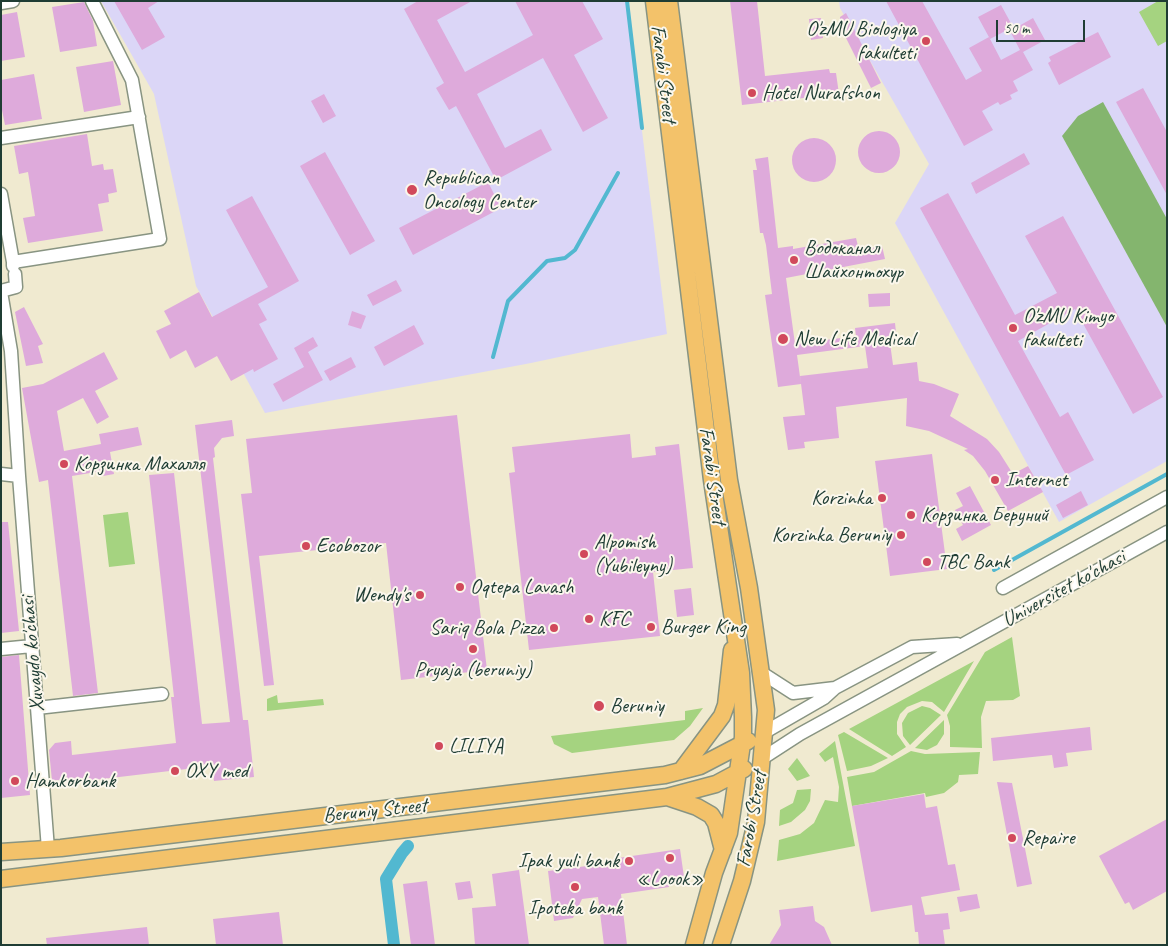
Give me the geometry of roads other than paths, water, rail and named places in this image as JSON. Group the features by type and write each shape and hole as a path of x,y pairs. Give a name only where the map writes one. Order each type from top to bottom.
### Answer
{"main road":[{"name":"Farabi Street","path":"654,1 712,480 741,673 742,745 729,833 714,873 694,945"},
{"name":"Farabi Street","path":"669,1 729,480 762,673 765,732 762,758"},
{"path":"681,771 711,731 726,704 735,634"},
{"name":"Beruniy Street","path":"1,852 48,850 430,805 681,771 712,761 765,732"},
{"path":"742,745 762,758"},
{"name":"Beruniy Street","path":"7,878 668,797 716,784 762,758"},
{"name":"Farobi Street","path":"721,945 742,881 756,822 762,758"},
{"path":"668,797 697,807 711,815 723,850"},
{"path":"7,878 48,850 84,868"}],"street":[{"path":"1,3 13,1"},
{"path":"13,267 160,239 132,80 92,1"},
{"path":"1,138 139,117"},
{"path":"1,194 16,287 1,291"},
{"name":"Xuvaydo ko'chasi","path":"1,291 12,351 19,476 48,850"},
{"path":"1,474 19,476"},
{"name":"Universitet ko'chasi","path":"1003,588 1167,497"},
{"name":"Universitet ko'chasi","path":"762,758 800,734 961,644 1167,532"},
{"name":"Universitet ko'chasi","path":"765,732 824,698 834,688 912,647 961,644"},
{"path":"1,649 32,646"},
{"path":"762,673 793,693 834,688"},
{"path":"37,708 162,694"}],"waterway":[{"path":"627,1 642,128"},
{"path":"493,357 508,301 547,261 565,258 575,250 618,173"},
{"path":"994,570 1167,474"},
{"path":"394,945 386,879 408,846"}],"place":[{"name":"O'zMU Biologiya fakulteti","path":"926,41"},
{"name":"Hotel Nurafshon","path":"752,93"},
{"name":"Republican Oncology Center","path":"412,190"},
{"name":"Водоканал Шайхонтохур","path":"794,260"},
{"name":"O'zMU Kimyo fakulteti","path":"1013,328"},
{"name":"New Life Medical","path":"783,339"},
{"name":"Корзинка Махалля","path":"64,464"},
{"name":"Internet","path":"995,480"},
{"name":"Korzinka","path":"882,498"},
{"name":"Корзинка Беруний","path":"911,515"},
{"name":"Korzinka Beruniy","path":"901,535"},
{"name":"Ecobozor","path":"306,546"},
{"name":"Alpomish (Yubileyny)","path":"584,554"},
{"name":"TBC Bank","path":"927,562"},
{"name":"Oqtepa Lavash","path":"460,587"},
{"name":"Wendy's","path":"420,595"},
{"name":"KFC","path":"589,619"},
{"name":"Burger King","path":"651,627"},
{"name":"Sariq Bola Pizza","path":"554,628"},
{"name":"Pryaja (beruniy)","path":"473,649"},
{"name":"Beruniy","path":"599,706"},
{"name":"LILIYA","path":"439,746"},
{"name":"OXY med","path":"175,771"},
{"name":"Hamkorbank","path":"15,781"},
{"name":"Repaire","path":"1012,838"},
{"name":"«Loook»","path":"670,858"},
{"name":"Ipak yuli bank","path":"629,861"},
{"name":"Ipoteka bank","path":"575,887"}]}
